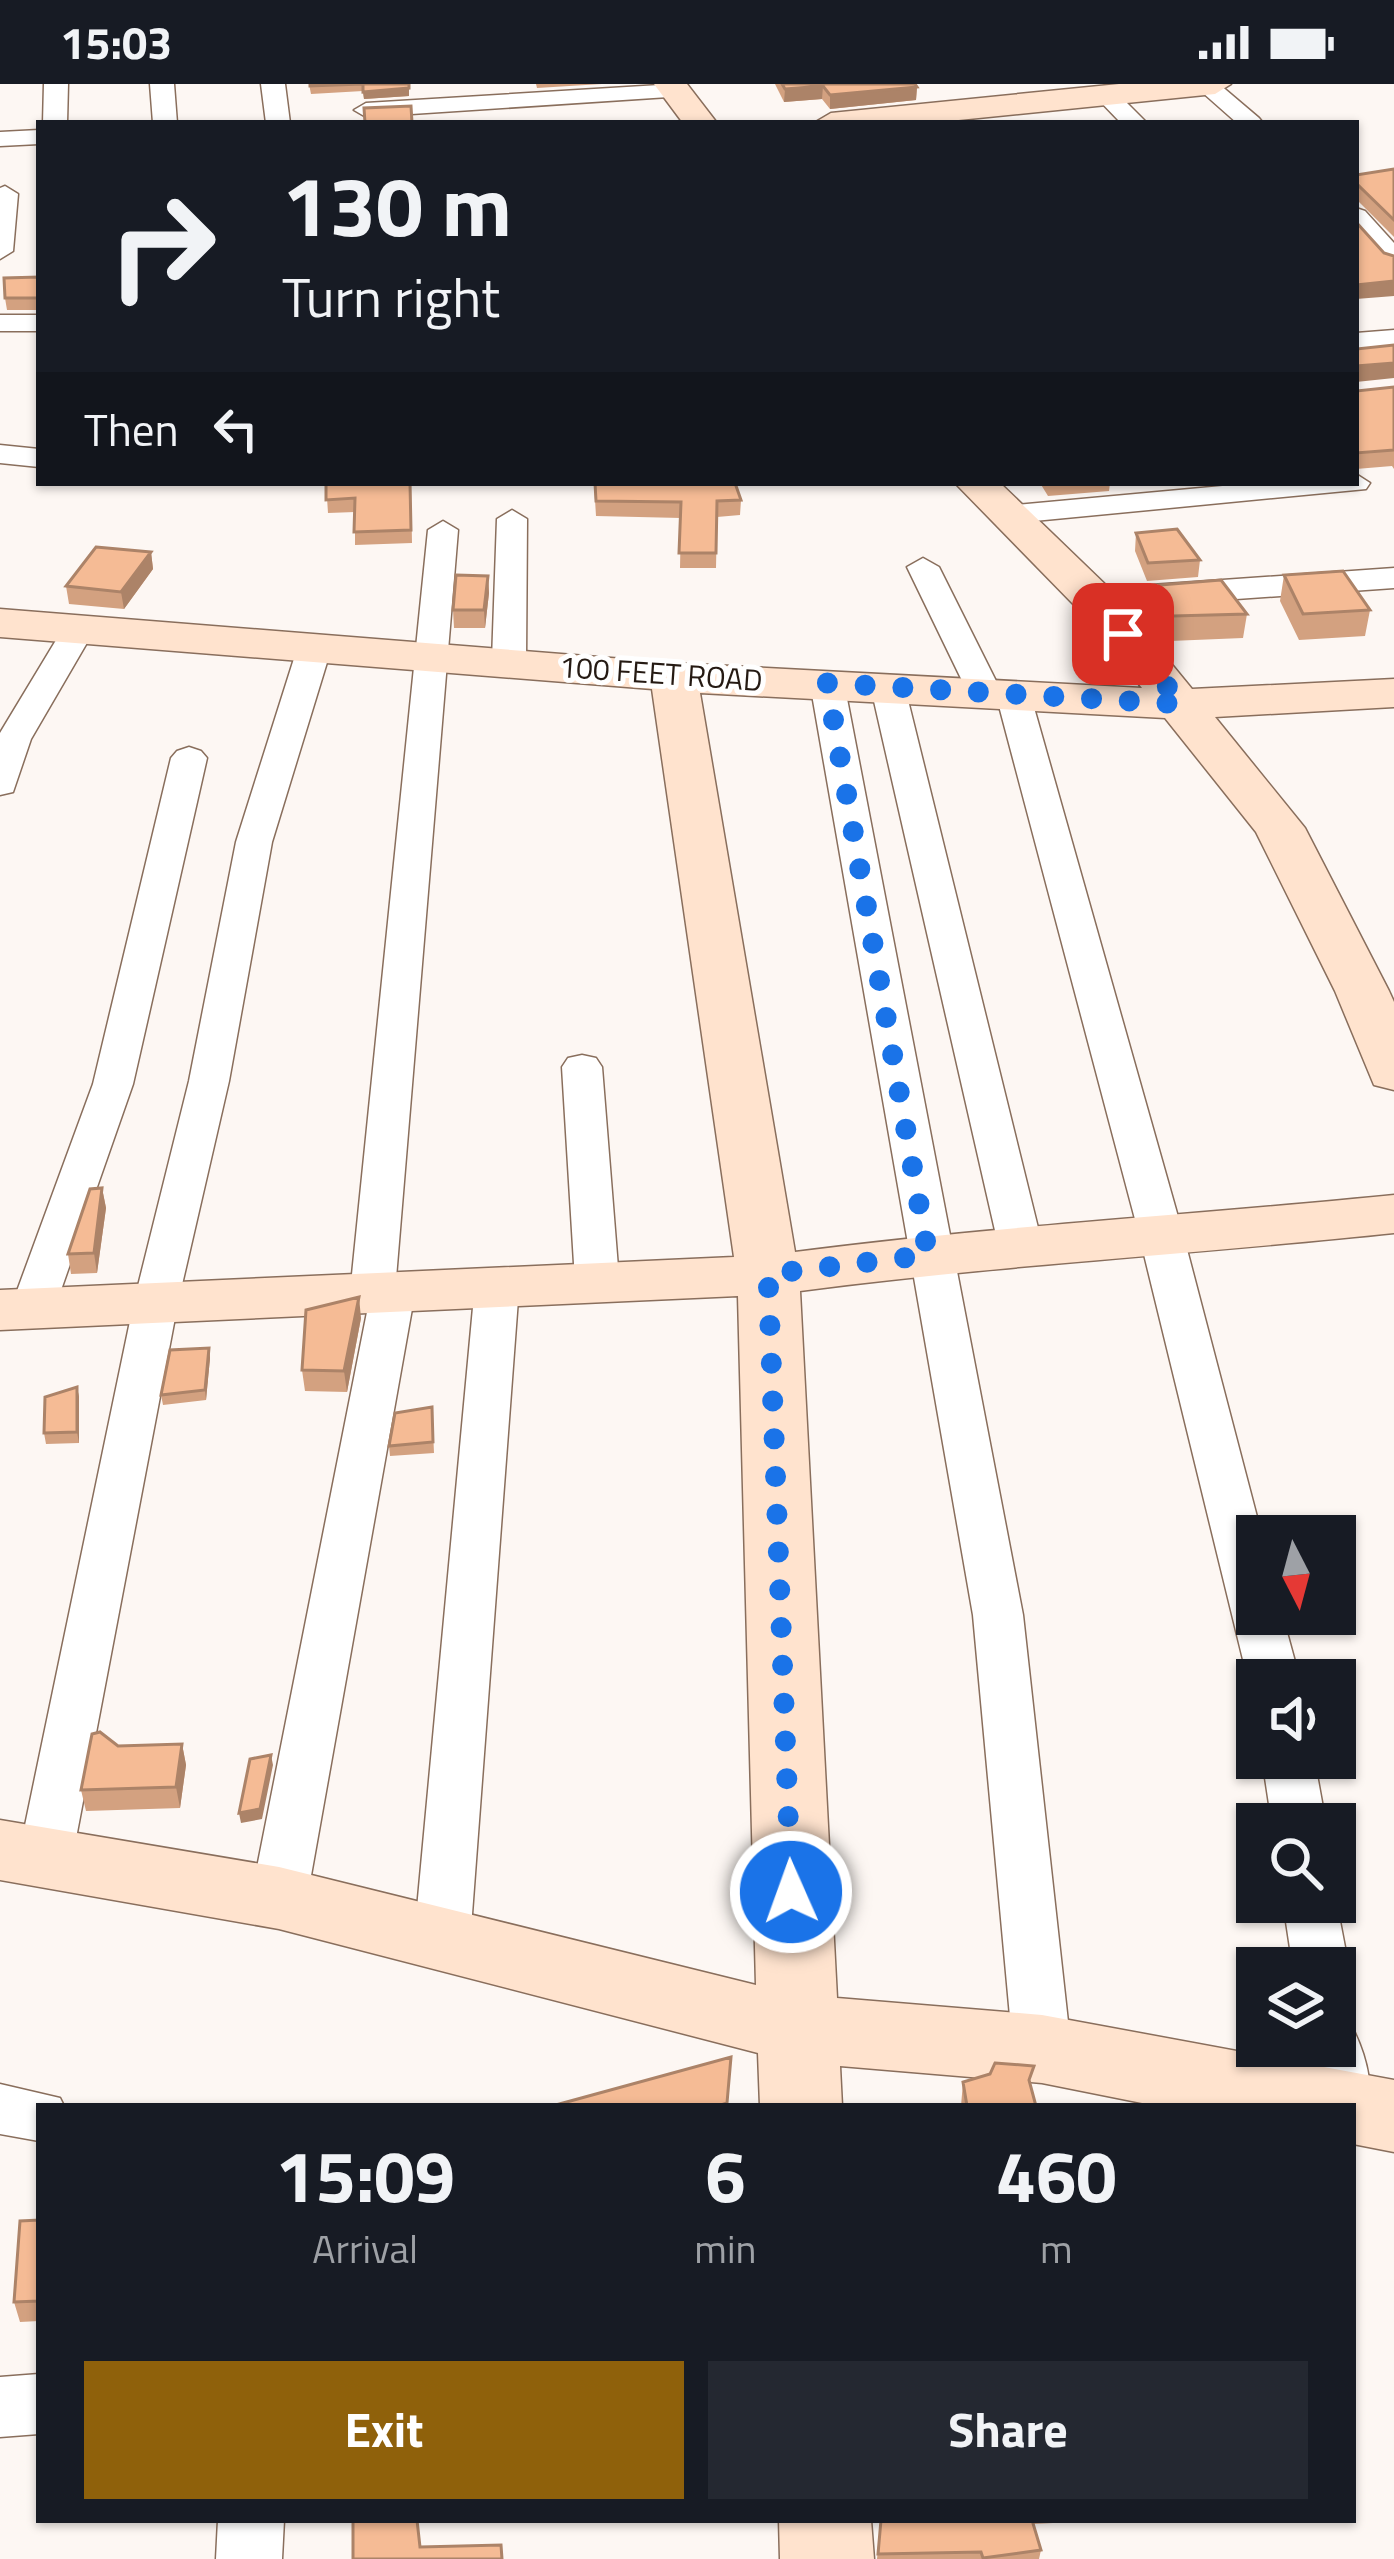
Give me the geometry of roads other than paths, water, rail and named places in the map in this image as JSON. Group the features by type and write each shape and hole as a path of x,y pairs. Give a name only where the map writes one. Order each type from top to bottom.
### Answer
{"street":[{"path":"55,120 56,84"},
{"path":"162,84 165,120"},
{"path":"273,84 278,120"},
{"path":"393,84 409,108"},
{"path":"860,120 1215,84"},
{"path":"1206,85 1247,120"},
{"path":"366,110 504,93 673,88 698,120"},
{"path":"1106,95 1132,120"},
{"path":"0,139 36,137"},
{"path":"0,251 3,194 36,192"},
{"path":"1359,219 1393,258"},
{"path":"1359,260 1393,258"},
{"path":"0,323 36,323"},
{"path":"1359,340 1394,338"},
{"path":"0,454 36,458"},
{"path":"1359,483 1394,479"},
{"path":"990,499 1287,486"},
{"path":"990,499 1094,599 1280,828 1362,991 1394,1072"},
{"path":"509,660 512,519"},
{"path":"279,1898 382,1293 443,530"},
{"path":"923,567 1000,696 1162,1238 1236,1531"},
{"path":"1094,599 1394,578"},
{"name":"100 FEET ROAD","path":"0,623 509,660 674,677 1000,696 1182,704 1394,693"},
{"path":"0,784 14,739 79,629"},
{"path":"315,646 254,842 209,1081 22,1854 279,1898 442,1941 798,2068 1042,2049 1323,2103"},
{"path":"674,677 768,1274 798,2068"},
{"path":"827,683 928,1255 998,1615 1042,2049"},
{"path":"887,688 1021,1248"},
{"path":"189,758 113,1084 16,1310 768,1274 928,1255 1394,1214"},
{"path":"582,1067 597,1280"},
{"path":"442,1941 496,1286"},
{"path":"1335,2067 1339,2103"},
{"path":"0,2109 36,2115"},
{"path":"1356,2110 1394,2116"},
{"path":"0,2407 36,2404"},
{"path":"249,2559 251,2523"},
{"path":"825,2523 827,2559"}]}
